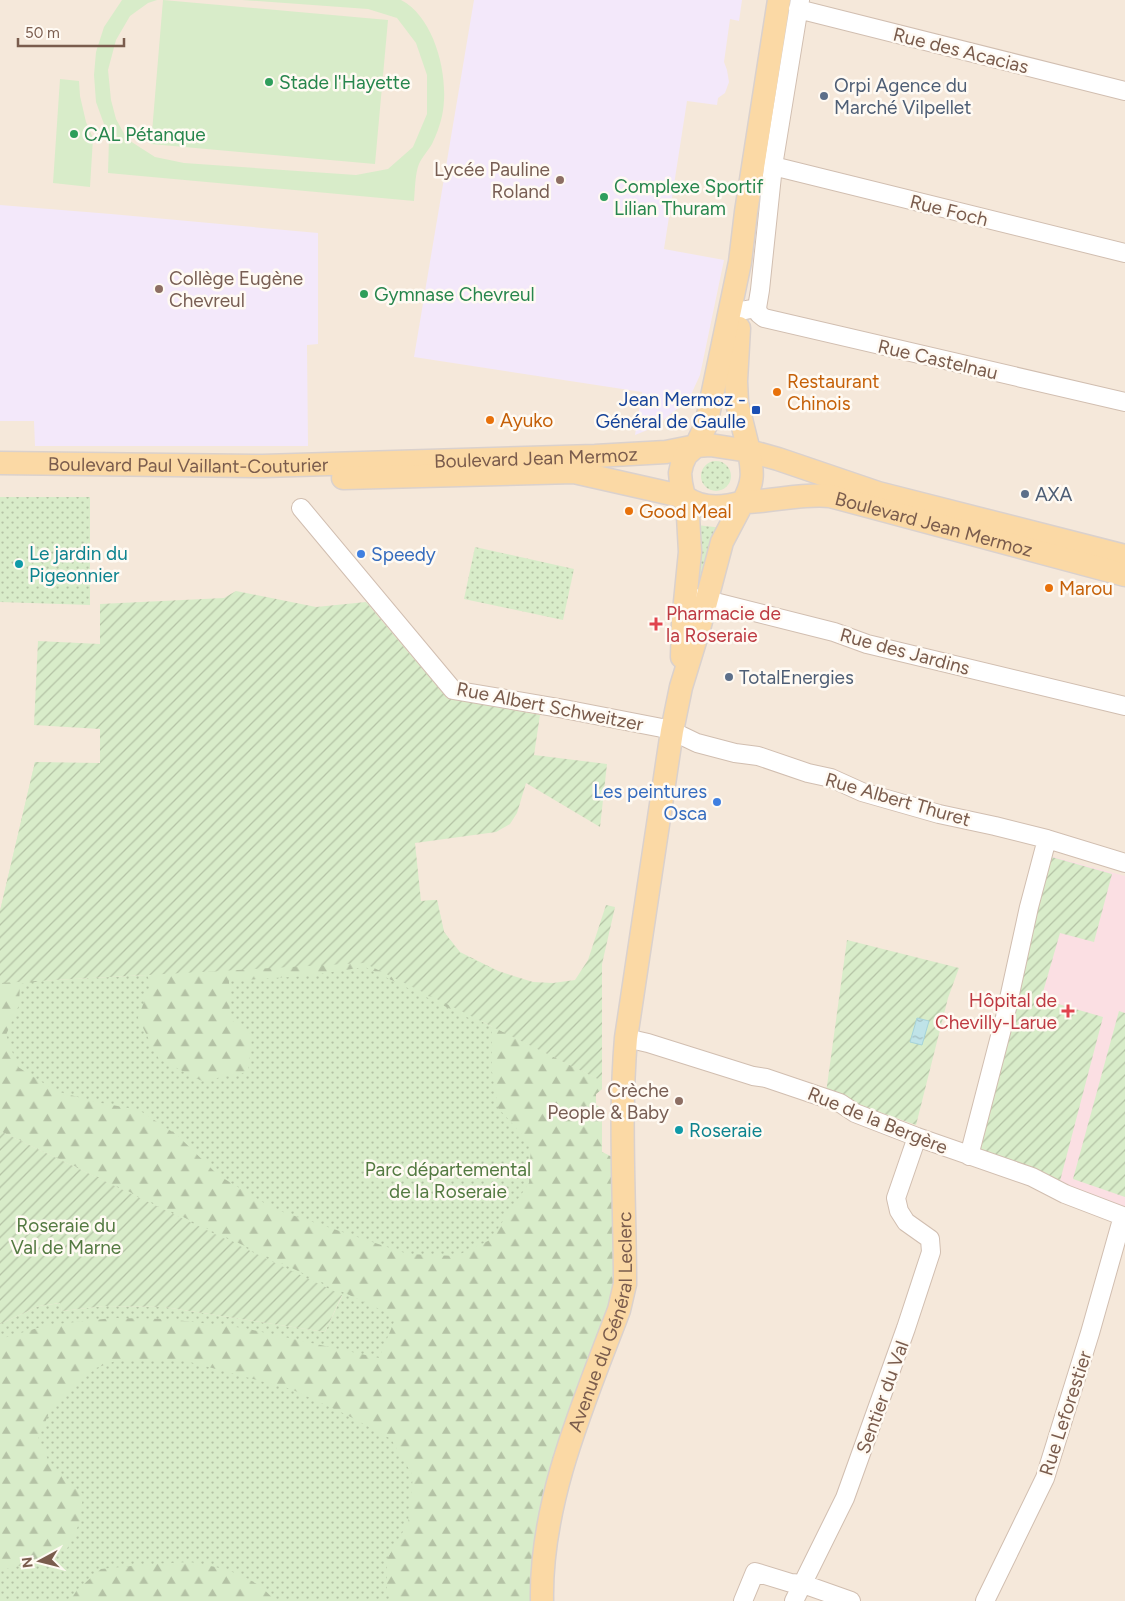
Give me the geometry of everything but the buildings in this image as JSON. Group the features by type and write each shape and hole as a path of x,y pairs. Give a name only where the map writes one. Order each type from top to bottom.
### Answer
{"main road":[{"path":"696,599 688,516 685,497 680,483 680,473 686,455 696,446 706,425 740,262 746,212 792,3"},
{"path":"696,599 722,542 750,490 753,478 738,403 736,381 749,310 740,262"},
{"name":"Boulevard Jean Mermoz","path":"376,470 666,452 710,444 749,451 778,459 878,493 1125,556"},
{"name":"Boulevard Paul Vaillant-Couturier","path":"0,463 263,466 376,470"},
{"name":"Boulevard Jean Mermoz","path":"376,470 574,472 685,497 692,503 714,507 723,507 742,502 772,501 812,494 830,496 1125,576"},
{"name":"Boulevard Paul Vaillant-Couturier","path":"0,478 261,480 376,470"},
{"name":"Avenue du Général Leclerc","path":"542,1601 542,1564 548,1519 575,1430 619,1310 625,1284 622,1100 626,1038 672,731 696,599"}],"street":[{"name":"Rue des Acacias","path":"792,3 1125,91"},
{"path":"749,310 760,290 792,3"},
{"name":"Rue Foch","path":"773,166 1125,253"},
{"name":"Rue Castelnau","path":"749,310 764,318 1125,402"},
{"name":"Rue Albert Schweitzer","path":"301,508 453,690 559,708 672,731"},
{"name":"Rue des Jardins","path":"696,599 834,632 867,644 1125,706"},
{"name":"Rue Albert Thuret","path":"672,731 697,743 735,753 758,756 808,773 830,778 862,792 939,814 1047,839 1125,863"},
{"path":"969,1156 1005,1017 1027,916 1047,839"},
{"name":"Rue de la Bergère","path":"626,1038 648,1043 753,1076 766,1078 827,1099 840,1104 854,1113 917,1138 1032,1177 1065,1194 1124,1216"},
{"name":"Sentier du Val","path":"803,1584 845,1498 931,1252 930,1239 906,1222 898,1211 896,1198 917,1138"},
{"name":"Rue Leforestier","path":"985,1601 1045,1478 1124,1216"},
{"path":"743,1601 755,1572 791,1584 803,1584 851,1601"},
{"path":"794,1601 803,1584"}],"shaded area":[{"path":"0,0 1125,0 1125,1601 0,1601"},
{"name":"Lycée Pauline Roland","path":"474,0 742,0 739,21 730,19 724,62 729,82 725,93 718,98 717,105 687,101 664,249 724,260 700,375 689,399 655,427 635,435 642,392 414,357"},
{"name":"Collège Eugène Chevreul","path":"0,205 318,233 318,344 307,345 308,446 35,446 34,421 0,421"},
{"name":"Hôpital de Chevilly-Larue","path":"1047,855 1125,876 1125,1208 980,1152 979,1146"}],"green space":[{"path":"122,0 157,0 148,3 130,16 116,40 108,70 111,100 116,119 127,139 155,157 184,163 356,175 388,169 413,147 427,114 427,75 416,43 397,18 368,9 242,0 401,0 413,9 431,35 438,51 444,85 441,119 432,144 418,168 414,201 108,173 109,138 96,102 94,75 96,52 104,27"},
{"name":"Stade l'Hayette","path":"163,0 388,20 375,164 151,144"},
{"name":"CAL Pétanque","path":"60,79 79,81 80,96 86,122 93,138 90,187 53,183"},
{"path":"716,461 722,462 730,470 730,482 722,490 716,491 710,490 702,482 701,476 702,470 710,462"},
{"path":"0,497 90,497 90,605 0,602"},
{"path":"697,525 723,528 701,590 694,589"},
{"path":"475,547 574,569 563,620 464,599"},
{"path":"236,591 316,607 366,602 447,698 540,715 534,755 607,764 600,827 526,783 517,813 510,824 496,832 415,843 421,901 437,900 444,932 460,953 498,971 533,982 553,983 575,980 588,960 606,905 615,907 602,964 602,1081 364,963 0,983 0,911 35,762 100,763 100,729 34,725 38,641 100,644 100,604 224,598"},
{"path":"35,762 421,901 437,900 444,932 460,952 498,971 481,1024 365,967 305,976 229,981 230,1019 252,1036 248,1072 202,1081 159,1059 138,1018 151,983 143,968 20,984 19,1005 6,1035 18,1067 56,1091 96,1102 139,1110 177,1135 218,1175 274,1209 408,1254 456,1256 490,1240 529,1183 531,1144 498,1108 492,1072 492,1026 602,1081 602,1089 596,1094 596,1105 602,1109 602,1152 612,1157 616,1280 532,1601 391,1601 387,1592 387,1559 408,1523 413,1476 391,1439 347,1415 291,1389 186,1361 121,1359 96,1368 52,1406 38,1439 52,1468 83,1494 80,1522 67,1549 39,1561 0,1572 0,1339 48,1325 113,1318 168,1319 244,1328 379,1358 396,1317 0,1131 0,911"},
{"path":"1048,856 1112,874 1094,942 1060,933 1041,999 1103,1017 1060,1181 981,1152 980,1147"},
{"path":"847,940 959,968 948,998 916,1125 826,1093"},
{"name":"Parc départemental de la Roseraie","path":"364,963 602,1081 602,1089 596,1094 596,1105 602,1109 602,1152 612,1157 532,1601 0,1601 0,1324 39,1306 61,1303 62,1311 104,1306 164,1307 325,1332 342,1296 0,1131 0,983"},
{"path":"1119,1011 1125,1013 1125,1197 1073,1179"},
{"name":"Roseraie du Val de Marne","path":"0,1131 342,1295 325,1332 164,1307 104,1306 62,1311 60,1303 39,1306 0,1324"},
{"path":"190,1562 240,1575 261,1587 276,1601 70,1601 77,1590 101,1569"}],"water":[{"path":"917,1018 929,1021 922,1045 910,1042"}],"place":[{"name":"Stade l'Hayette","path":"269,82"},
{"name":"Orpi Agence du Marché Vilpellet","path":"824,96"},
{"name":"CAL Pétanque","path":"74,134"},
{"name":"Lycée Pauline Roland","path":"560,180"},
{"name":"Complexe Sportif Lilian Thuram","path":"604,197"},
{"name":"Collège Eugène Chevreul","path":"159,289"},
{"name":"Gymnase Chevreul","path":"364,294"},
{"name":"Restaurant Chinois","path":"777,392"},
{"name":"Jean Mermoz - Général de Gaulle","path":"756,410"},
{"name":"Ayuko","path":"490,420"},
{"name":"AXA","path":"1025,494"},
{"name":"Good Meal","path":"629,511"},
{"name":"Speedy","path":"361,554"},
{"name":"Le jardin du Pigeonnier","path":"19,564"},
{"name":"Marou","path":"1049,588"},
{"name":"Pharmacie de la Roseraie","path":"656,624"},
{"name":"TotalEnergies","path":"729,677"},
{"name":"Les peintures Osca","path":"717,802"},
{"name":"Hôpital de Chevilly-Larue","path":"1068,1011"},
{"name":"Crèche People & Baby","path":"679,1101"},
{"name":"Roseraie","path":"679,1130"}]}
